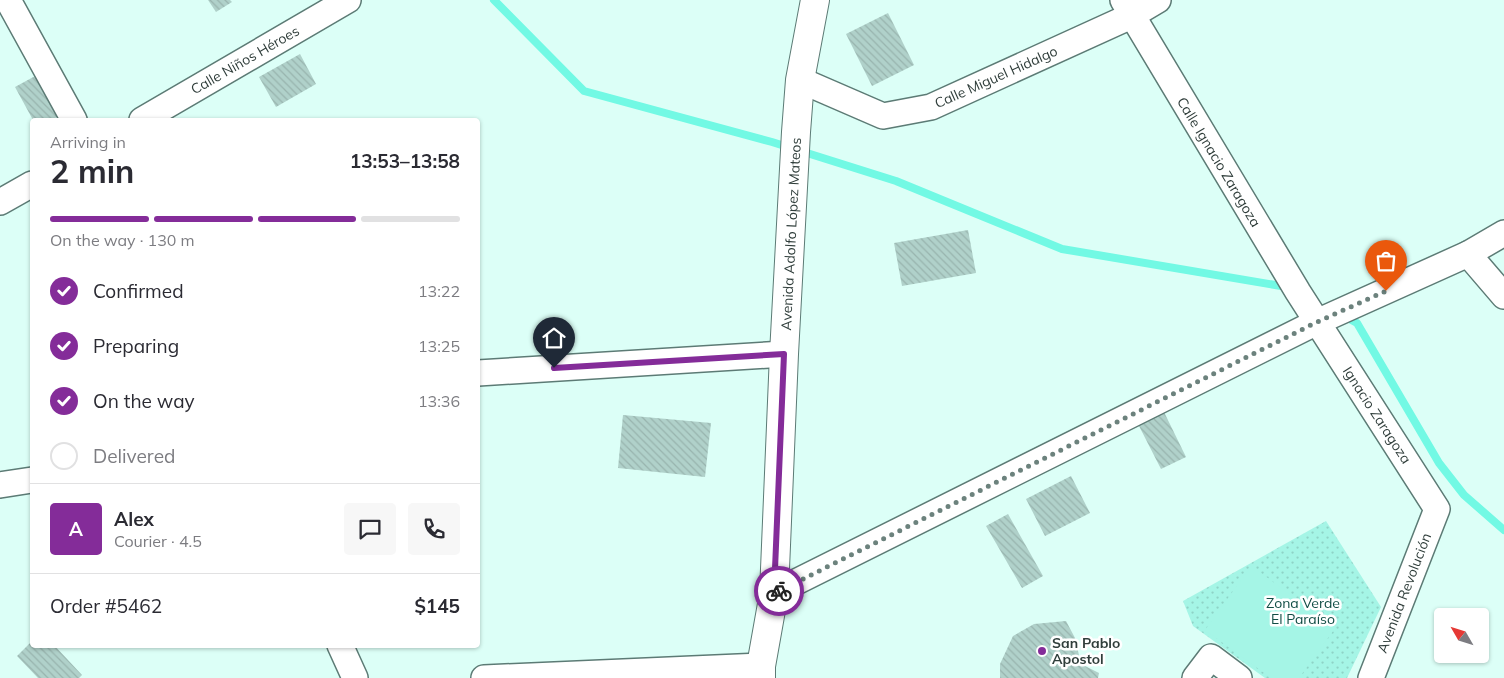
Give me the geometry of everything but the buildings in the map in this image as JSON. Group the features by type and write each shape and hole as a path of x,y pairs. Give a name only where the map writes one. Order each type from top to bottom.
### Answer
{"main road":[{"name":"Avenida Adolfo López Mateos","path":"761,672 774,593 784,354 800,80 815,0"}],"street":[{"path":"8,0 73,118"},
{"name":"Calle Niños Héroes","path":"145,118 348,0"},
{"name":"Calle Miguel Hidalgo","path":"800,80 883,116 931,107 1127,8 1158,0"},
{"name":"Calle Ignacio Zaragoza","path":"1127,8 1317,322"},
{"path":"0,202 30,185"},
{"path":"774,593 1317,322 1468,254 1504,234"},
{"path":"1468,254 1504,296"},
{"name":"Ignacio Zaragoza","path":"1317,322 1437,508"},
{"path":"480,373 784,354"},
{"path":"0,485 30,480"},
{"name":"Avenida Revolución","path":"1371,678 1437,508"},
{"path":"341,648 355,678"},
{"path":"1195,678 1211,657 1239,678"},
{"path":"484,678 761,672"}],"green space":[{"name":"Zona Verde El Paraíso","path":"1326,521 1381,607 1347,678 1265,678 1193,626 1183,601"},
{"path":"1251,566 1336,627 1299,678 1271,678 1205,630"}],"waterway":[{"path":"494,0 584,91 772,142 896,181 1062,249 1287,287"},
{"path":"1344,316 1357,323 1439,463 1464,495 1504,530"}],"way so far":[{"path":"779,591 1317,322 1386,291"}],"place":[{"name":"San Pablo Apostol","path":"1042,651"}],"route":[{"path":"554,368 784,354 774,593 779,591"}]}
